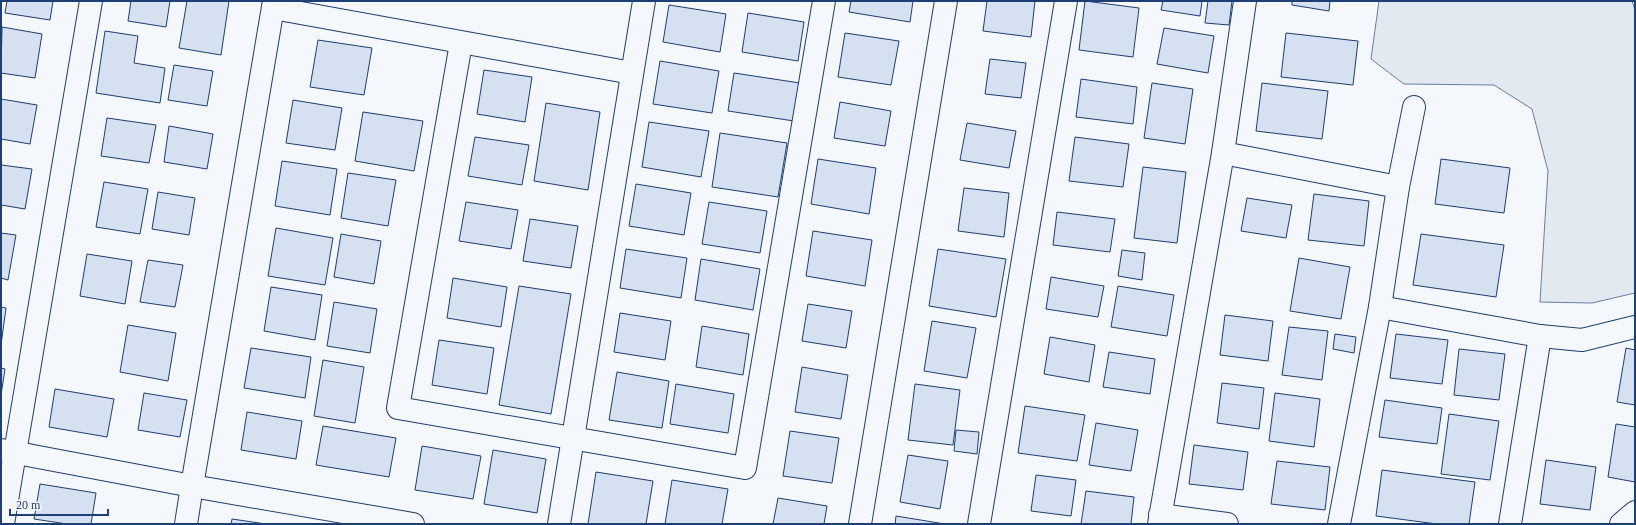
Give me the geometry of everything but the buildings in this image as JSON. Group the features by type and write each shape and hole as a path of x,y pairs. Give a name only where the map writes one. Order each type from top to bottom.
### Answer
{"street":[{"path":"3,524 8,451 91,1"},
{"path":"559,524 644,1"},
{"path":"461,44 398,408 744,468 824,1"},
{"path":"860,524 946,1"},
{"path":"979,524 1066,1"},
{"path":"1227,524 1160,520 1223,153 1245,1"},
{"path":"186,524 273,4 461,44 632,73"},
{"path":"1340,524 1380,307 1398,188 1414,107"},
{"path":"1223,153 1398,188"},
{"path":"1380,307 1540,336 1582,340 1635,327"},
{"path":"1510,524 1540,336"},
{"path":"8,451 192,486 413,524"},
{"path":"1621,524 1635,512"}],"shaded area":[{"path":"1379,1 1632,1 1635,10 1635,293 1592,303 1540,302 1548,171 1532,109 1494,85 1404,84 1371,59"}]}
